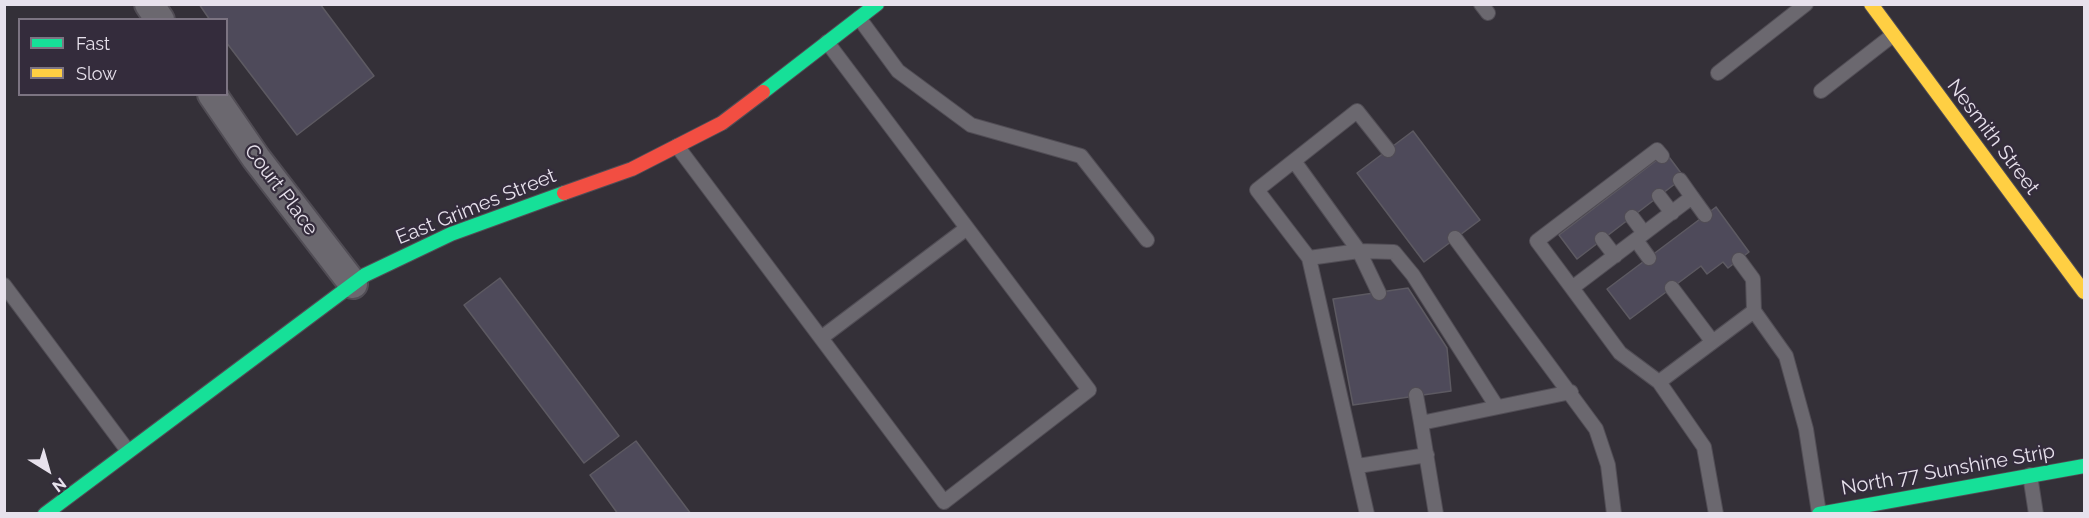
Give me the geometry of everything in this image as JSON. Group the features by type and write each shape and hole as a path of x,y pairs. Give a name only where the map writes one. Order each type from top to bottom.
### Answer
{"street":[{"path":"148,4 158,18"},
{"name":"East Grimes Street","path":"45,513 365,275 451,234 632,169 722,123 877,4"},
{"name":"Nesmith Street","path":"1871,4 2085,292"},
{"name":"Court Place","path":"213,96 256,158 353,284"},
{"name":"North 77 Sunshine Strip","path":"1819,513 2085,466"}],"lane":[{"path":"1718,73 1806,4"},
{"path":"859,18 898,71 971,125 1080,156 1147,240"},
{"path":"1821,91 1893,35"},
{"path":"677,146 944,502 1089,390 827,42"},
{"path":"1367,513 1310,258 1257,190 1357,111 1388,150"},
{"path":"1662,156 1658,150 1611,190 1537,241 1620,353 1659,382 1704,447 1716,513"},
{"path":"1294,161 1359,251 1379,293"},
{"path":"1680,180 1705,215"},
{"path":"1659,196 1672,213"},
{"path":"1572,288 1692,198"},
{"path":"1632,217 1649,258"},
{"path":"821,338 967,228"},
{"path":"1455,238 1571,392 1596,429 1608,465 1614,513"},
{"path":"1602,239 1615,256"},
{"path":"1310,258 1359,251 1394,252 1413,275 1497,407"},
{"path":"1739,260 1753,279 1754,311 1786,356 1806,429 1819,513"},
{"path":"4,285 128,451"},
{"path":"1672,288 1712,341"},
{"path":"1659,382 1754,311"},
{"path":"1421,423 1571,392"},
{"path":"1416,396 1436,513"},
{"path":"1358,466 1427,455"},
{"path":"2030,476 2036,513"},
{"path":"1916,496 1918,513"}],"building":[{"path":"199,4 320,4 374,76 297,135 228,45 228,18 209,18"},
{"path":"1413,131 1480,220 1424,262 1357,173"},
{"path":"1666,153 1684,177 1577,259 1559,235"},
{"path":"1716,207 1749,252 1728,268 1723,262 1707,274 1701,266 1630,319 1607,289"},
{"path":"500,278 619,436 584,463 464,305"},
{"path":"1408,288 1447,348 1451,391 1353,405 1333,299"},
{"path":"636,441 691,514 618,514 590,475"}],"traffic: fast":[{"path":"763,92 877,4"},
{"path":"45,514 365,275 451,234 564,193"},
{"path":"1819,514 2084,466"}],"traffic: slow":[{"path":"1871,4 2084,292"}],"traffic: jam":[{"path":"564,193 632,169 722,123 763,92"}]}
